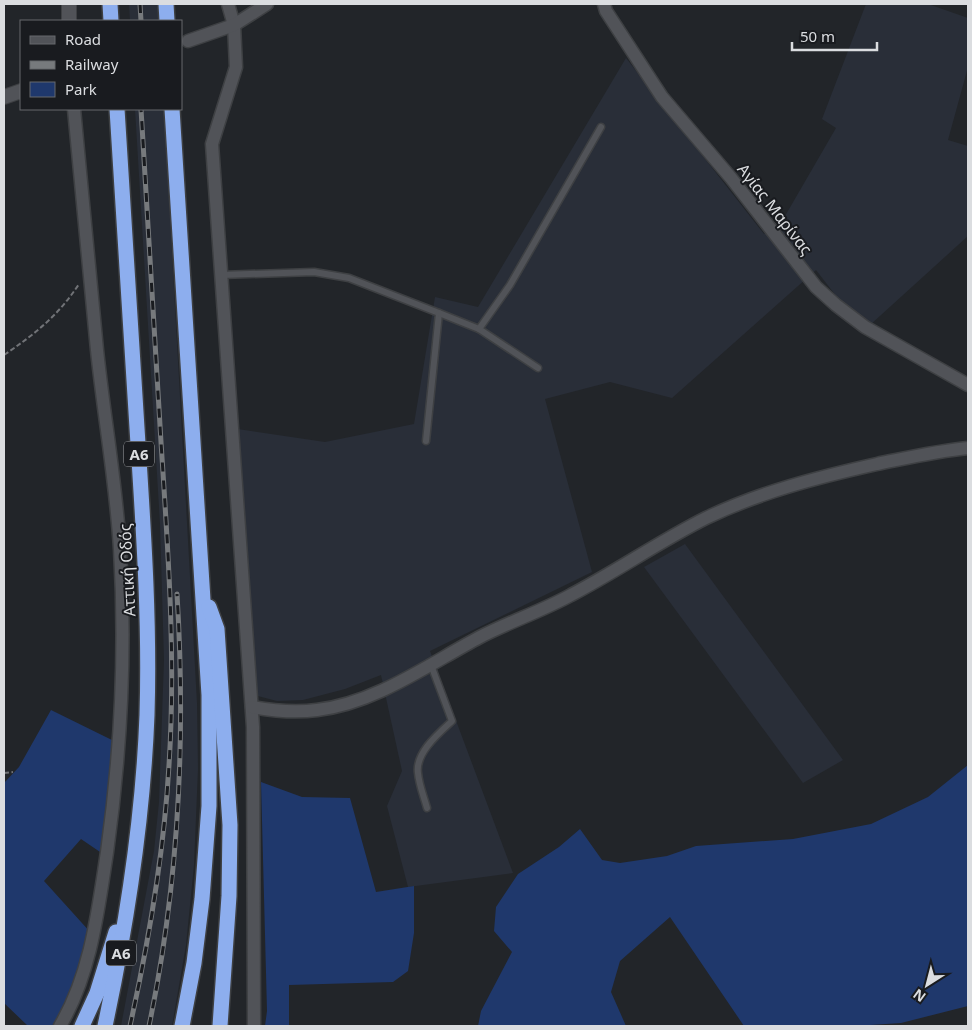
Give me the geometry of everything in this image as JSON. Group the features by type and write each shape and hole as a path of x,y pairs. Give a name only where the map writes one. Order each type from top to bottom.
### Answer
{"highway":[{"path":"110,4 111,20"},
{"path":"166,4 167,20"},
{"name":"Αττική Οδός","path":"105,1026 120,958 133,879 142,789 148,639 139,456 117,110"},
{"path":"172,110 209,695 209,806 195,954 182,1026"},
{"path":"202,589 217,629 230,825 229,896 220,1026"},
{"path":"82,1026 97,993 133,879"}],"street":[{"path":"69,4 69,20"},
{"path":"228,4 234,25 236,67 212,144 252,707 254,1026"},
{"path":"188,41 234,25 267,4"},
{"name":"Αγίας Μαρίνας","path":"604,4 606,11 662,97 731,178 816,287 865,327 968,385"},
{"path":"4,97 20,91"},
{"path":"60,1026 76,992 89,953 99,907 119,742 123,617 120,549 74,110"},
{"path":"252,707 283,712 318,710 353,701 431,665 481,636 571,596 706,518 739,504 771,492 852,470 968,448"}],"lane":[{"path":"479,329 510,285 601,128"},
{"path":"221,276 323,274 349,278 479,329 538,368"},
{"path":"426,441 440,313"},
{"path":"427,808 417,772 421,758 431,742 452,721 431,665"}],"path":[{"path":"4,355 50,322 78,284 89,263"},
{"path":"4,773 13,772"}],"shaded area":[{"path":"129,4 158,4 159,20 130,20"},
{"path":"866,4 928,4 968,18 968,67 948,140 968,146 968,236 870,325 840,301 816,270 672,398 610,382 545,399 592,572 430,651 513,873 408,887 387,806 402,771 381,675 345,689 303,700 277,701 254,695 231,428 325,442 414,424 435,297 478,307 626,58 764,234 781,223 836,128 822,119"},
{"path":"135,110 164,110 197,703 198,769 194,865 186,945 172,1026 121,1026 154,851 159,802 164,660 160,524"},
{"path":"685,544 843,760 803,783 644,567"}],"green space":[{"path":"51,710 116,742 103,854 81,839 44,881 91,933 86,954 57,1026 28,1026 4,1003 4,783 19,767"},
{"path":"968,765 968,1006 901,1023 855,1026 744,1026 670,917 620,961 611,992 626,1026 478,1026 481,1011 512,952 494,931 496,907 518,874 559,847 580,829 602,860 620,863 667,856 696,846 793,839 871,824 928,797"},
{"path":"261,782 302,797 350,798 376,892 414,886 414,933 408,971 393,982 289,985 289,1026 265,1026 267,1011"}],"railway":[{"path":"140,4 141,20"},
{"path":"130,1026 149,929 159,864 167,798 172,684 168,563 141,110"},
{"path":"149,1026 167,919 178,811 181,703 177,594"}]}
